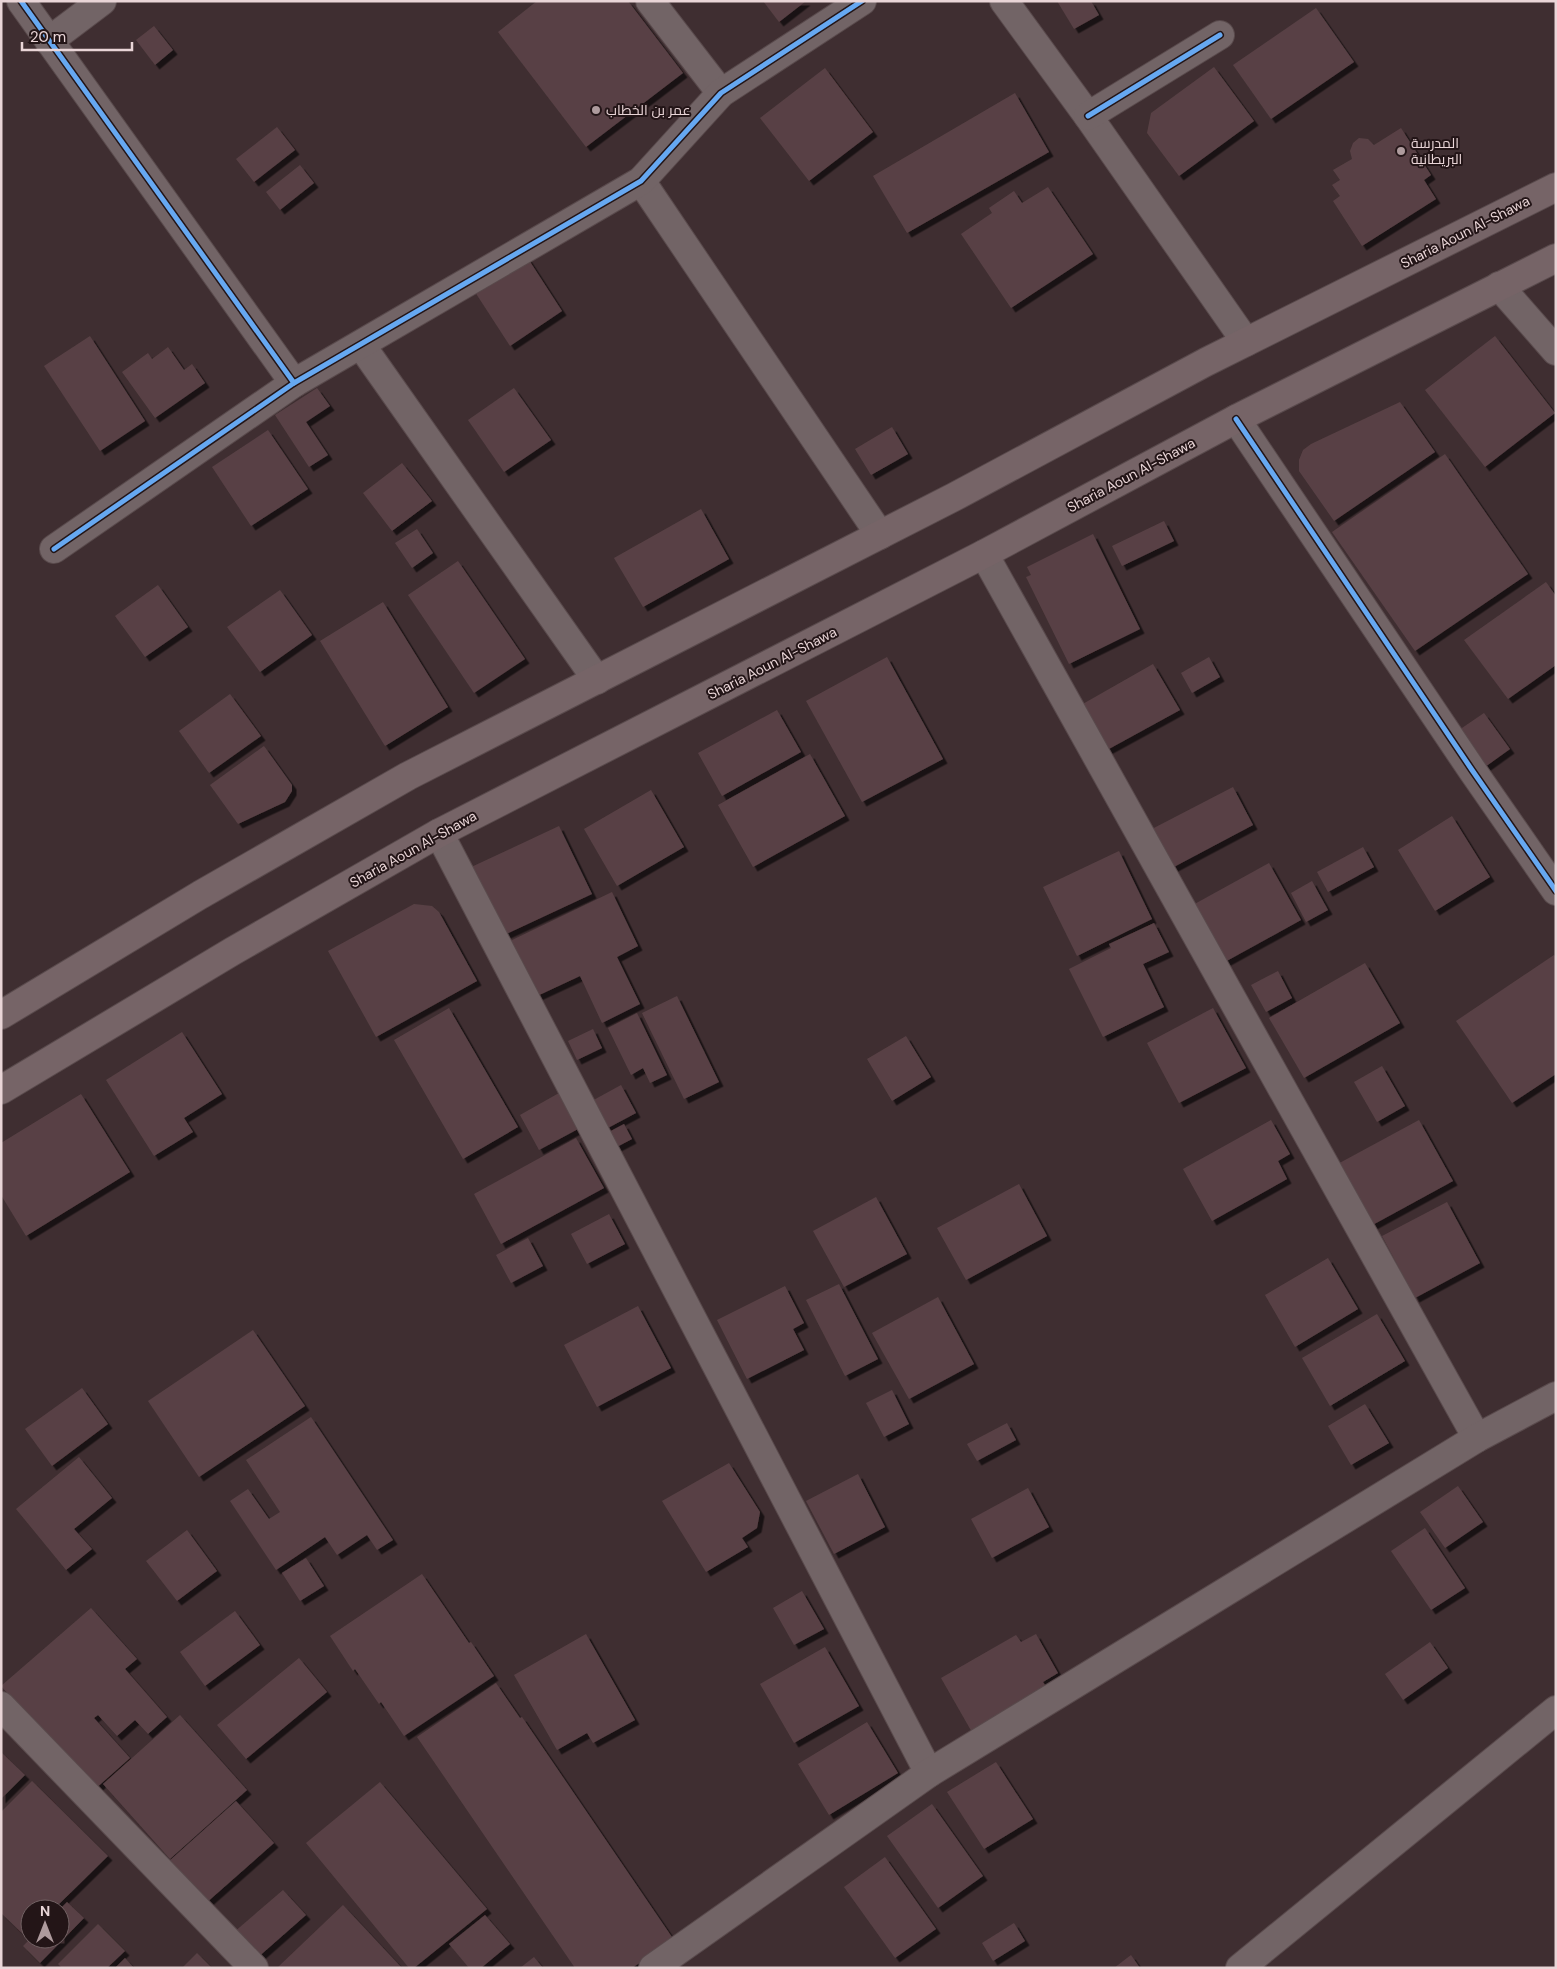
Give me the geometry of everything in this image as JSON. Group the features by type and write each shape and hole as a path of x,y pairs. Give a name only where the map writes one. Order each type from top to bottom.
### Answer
{"main road":[{"name":"Sharia Aoun Al-Shawa","path":"1,1015 208,890 408,776 880,535 1246,342 1556,187"},
{"name":"Sharia Aoun Al-Shawa","path":"1,1090 233,951 439,833 984,554 1236,419 1556,258"}],"street":[{"path":"21,1 294,383"},
{"path":"50,41 102,1"},
{"path":"650,1 721,93"},
{"path":"54,549 294,383 640,181 721,93 862,1"},
{"path":"1004,1 1088,116 1246,342"},
{"path":"1088,116 1220,35"},
{"path":"640,181 880,535"},
{"path":"1499,286 1556,351"},
{"path":"361,345 597,680"},
{"path":"1236,419 1472,770 1556,891"},
{"path":"984,554 1477,1438"},
{"path":"439,833 928,1773"},
{"path":"653,1968 928,1773 1477,1438 1556,1396"},
{"path":"1,1706 254,1968"},
{"path":"1240,1968 1556,1710"}],"building":[{"name":"عمر بن الخطاب","path":"537,1 628,1 683,73 586,147 498,32"},
{"path":"763,1 806,1 779,22"},
{"path":"1057,1 1091,1 1099,15 1074,29"},
{"path":"1316,8 1354,62 1271,119 1233,65"},
{"path":"154,26 173,50 155,65 136,40"},
{"path":"1214,67 1254,121 1179,176 1147,133 1151,113"},
{"path":"825,68 873,132 809,181 760,118"},
{"path":"1015,93 1049,152 907,233 873,176"},
{"path":"277,127 295,150 254,182 236,159"},
{"path":"1401,128 1431,175 1424,180 1436,199 1362,246 1333,201 1340,196 1332,185 1340,180 1333,170 1352,159 1350,151 1353,143 1359,138 1368,139 1374,145"},
{"path":"300,165 314,183 280,210 266,192"},
{"path":"1048,187 1093,254 1011,308 961,234 992,213 989,208 1014,191 1022,203"},
{"path":"527,257 562,311 510,346 475,292"},
{"path":"90,336 145,421 100,451 44,366"},
{"path":"1495,336 1555,413 1485,467 1425,390"},
{"path":"168,347 184,370 192,364 205,383 155,418 122,372 148,353 152,359"},
{"path":"317,388 330,406 306,422 328,455 309,467 275,415"},
{"path":"514,388 551,440 504,472 468,420"},
{"path":"1400,402 1435,452 1334,521 1299,471 1299,460 1303,450 1311,444"},
{"path":"892,427 908,454 871,475 855,449"},
{"path":"268,430 308,489 251,526 212,467"},
{"path":"1445,454 1528,574 1415,651 1332,532"},
{"path":"402,463 432,501 392,531 363,493"},
{"path":"701,509 729,559 643,607 614,558"},
{"path":"1164,521 1174,541 1122,566 1112,546"},
{"path":"417,529 433,553 412,568 395,543"},
{"path":"1093,534 1140,629 1069,664 1026,577 1031,575 1027,567"},
{"path":"458,561 525,659 474,693 408,595"},
{"path":"1546,582 1556,596 1556,665 1508,699 1464,640"},
{"path":"158,585 188,627 145,657 115,616"},
{"path":"280,590 312,635 260,672 227,627"},
{"path":"383,602 448,707 385,746 320,641"},
{"path":"887,657 943,759 862,802 806,701"},
{"path":"1209,657 1220,677 1192,693 1181,673"},
{"path":"1153,664 1180,710 1107,750 1081,705"},
{"path":"230,694 261,736 209,773 179,731"},
{"path":"777,710 801,752 722,796 698,753"},
{"path":"1484,713 1510,749 1485,767 1459,730"},
{"path":"264,746 292,785 292,791 285,802 238,824 210,785"},
{"path":"810,754 845,816 753,867 718,805"},
{"path":"1233,787 1253,825 1170,869 1150,830"},
{"path":"651,790 684,847 617,886 584,829"},
{"path":"1452,816 1490,877 1435,911 1398,850"},
{"path":"559,826 592,894 500,937 467,869"},
{"path":"1363,847 1374,867 1328,892 1317,872"},
{"path":"1119,851 1152,919 1077,956 1043,887"},
{"path":"1269,863 1301,920 1223,963 1191,906"},
{"path":"1312,881 1328,910 1306,922 1291,893"},
{"path":"612,892 638,946 617,957 640,1004 602,1023 580,976 535,997 508,942"},
{"path":"414,904 432,906 439,912 477,981 376,1037 328,951"},
{"path":"1154,923 1169,952 1143,964 1164,1007 1103,1037 1069,969 1111,948 1109,944"},
{"path":"1554,955 1556,957 1556,1074 1512,1103 1456,1021"},
{"path":"1365,963 1400,1023 1304,1078 1269,1018"},
{"path":"1278,971 1292,998 1266,1012 1251,985"},
{"path":"677,996 719,1082 684,1099 642,1013"},
{"path":"449,1008 518,1127 463,1159 394,1040"},
{"path":"1213,1008 1246,1068 1179,1103 1147,1043"},
{"path":"637,1013 667,1075 650,1083 643,1068 631,1075 608,1028"},
{"path":"593,1029 602,1048 577,1060 568,1041"},
{"path":"182,1032 222,1094 184,1118 193,1132 154,1156 106,1080"},
{"path":"906,1036 931,1077 892,1101 867,1059"},
{"path":"1382,1066 1405,1106 1377,1122 1354,1082"},
{"path":"621,1085 636,1113 606,1129 590,1102"},
{"path":"559,1093 578,1129 539,1150 520,1115"},
{"path":"81,1094 130,1172 26,1236 1,1195 1,1143"},
{"path":"1271,1120 1290,1154 1278,1161 1287,1179 1212,1221 1183,1169"},
{"path":"1419,1120 1453,1181 1367,1228 1334,1166"},
{"path":"624,1124 632,1139 613,1149 605,1134"},
{"path":"576,1138 604,1188 501,1244 474,1194"},
{"path":"1019,1184 1047,1236 966,1280 937,1228"},
{"path":"876,1197 907,1254 844,1287 813,1231"},
{"path":"1447,1202 1480,1263 1415,1298 1382,1236"},
{"path":"609,1214 625,1244 587,1264 571,1234"},
{"path":"528,1238 543,1266 511,1283 496,1255"},
{"path":"1328,1258 1358,1309 1295,1347 1265,1295"},
{"path":"839,1284 878,1359 845,1376 806,1300"},
{"path":"785,1286 804,1323 793,1329 804,1350 747,1379 717,1320"},
{"path":"938,1297 974,1364 909,1399 872,1333"},
{"path":"638,1306 671,1368 597,1407 564,1345"},
{"path":"1377,1314 1405,1361 1330,1406 1302,1358"},
{"path":"253,1330 305,1406 199,1477 148,1401"},
{"path":"82,1388 108,1424 52,1466 25,1429"},
{"path":"892,1390 909,1424 884,1437 866,1403"},
{"path":"1365,1404 1389,1443 1351,1465 1328,1426"},
{"path":"311,1417 393,1540 377,1550 367,1535 337,1555 325,1537 276,1570 230,1501 248,1489 269,1519 280,1512 246,1460"},
{"path":"1007,1423 1016,1440 977,1461 967,1444"},
{"path":"79,1457 112,1498 74,1529 92,1549 66,1570 16,1509"},
{"path":"729,1463 760,1512 757,1528 742,1538 748,1547 706,1572 662,1501"},
{"path":"858,1474 885,1527 834,1554 806,1501"},
{"path":"1458,1486 1483,1522 1445,1548 1420,1512"},
{"path":"1028,1488 1049,1527 992,1558 971,1519"},
{"path":"1425,1528 1465,1588 1431,1610 1391,1551"},
{"path":"187,1530 217,1571 177,1601 146,1561"},
{"path":"306,1558 324,1586 300,1601 282,1573"},
{"path":"422,1574 494,1676 404,1736 381,1702 379,1704 355,1669 353,1671 330,1636"},
{"path":"802,1591 824,1629 794,1645 773,1608"},
{"path":"91,1608 137,1659 125,1669 167,1717 148,1734 135,1720 117,1736 98,1715 94,1718 130,1758 94,1790 1,1686"},
{"path":"235,1611 260,1645 205,1686 180,1652"},
{"path":"586,1634 635,1720 593,1743 587,1733 557,1750 514,1675"},
{"path":"1036,1634 1058,1673 1043,1682 1049,1691 973,1734 941,1678 1016,1635 1021,1642"},
{"path":"1430,1642 1448,1668 1403,1700 1385,1674"},
{"path":"825,1647 859,1706 794,1743 760,1684"},
{"path":"299,1658 327,1692 246,1759 217,1725"},
{"path":"496,1683 520,1718 522,1717 674,1940 632,1968 575,1968 417,1737"},
{"path":"180,1715 247,1790 170,1859 103,1784"},
{"path":"867,1722 898,1773 829,1815 798,1764"},
{"path":"1,1752 25,1775 1,1799"},
{"path":"996,1762 1033,1819 984,1849 947,1792"},
{"path":"32,1781 108,1856 64,1899 20,1899 20,1931 1,1913 1,1812"},
{"path":"380,1782 487,1909 414,1968 409,1968 306,1843"},
{"path":"236,1801 274,1843 205,1904 168,1862"},
{"path":"932,1804 983,1876 938,1908 887,1836"},
{"path":"885,1857 936,1929 895,1958 844,1887"},
{"path":"283,1890 306,1915 256,1959 233,1933"},
{"path":"70,1905 84,1918 70,1932"},
{"path":"343,1905 402,1968 277,1968"},
{"path":"485,1915 510,1944 481,1968 469,1968 449,1944"},
{"path":"1014,1923 1025,1941 993,1961 982,1943"},
{"path":"98,1924 125,1951 107,1968 62,1968 58,1964"},
{"path":"26,1949 54,1949 40,1963"},
{"path":"197,1953 212,1968 182,1968"},
{"path":"1131,1955 1140,1968 1114,1968"},
{"path":"534,1957 543,1968 520,1968"},
{"path":"125,1958 134,1968 115,1968"}],"cycle path":[{"path":"21,1 294,383"},
{"path":"54,549 294,383 641,181 721,93 862,1"},
{"path":"1088,116 1220,35"},
{"path":"1236,419 1472,770 1556,891"}],"place":[{"name":"عمر بن الخطاب","path":"596,110"},
{"name":"المدرسة البريطانية","path":"1401,151"}]}
